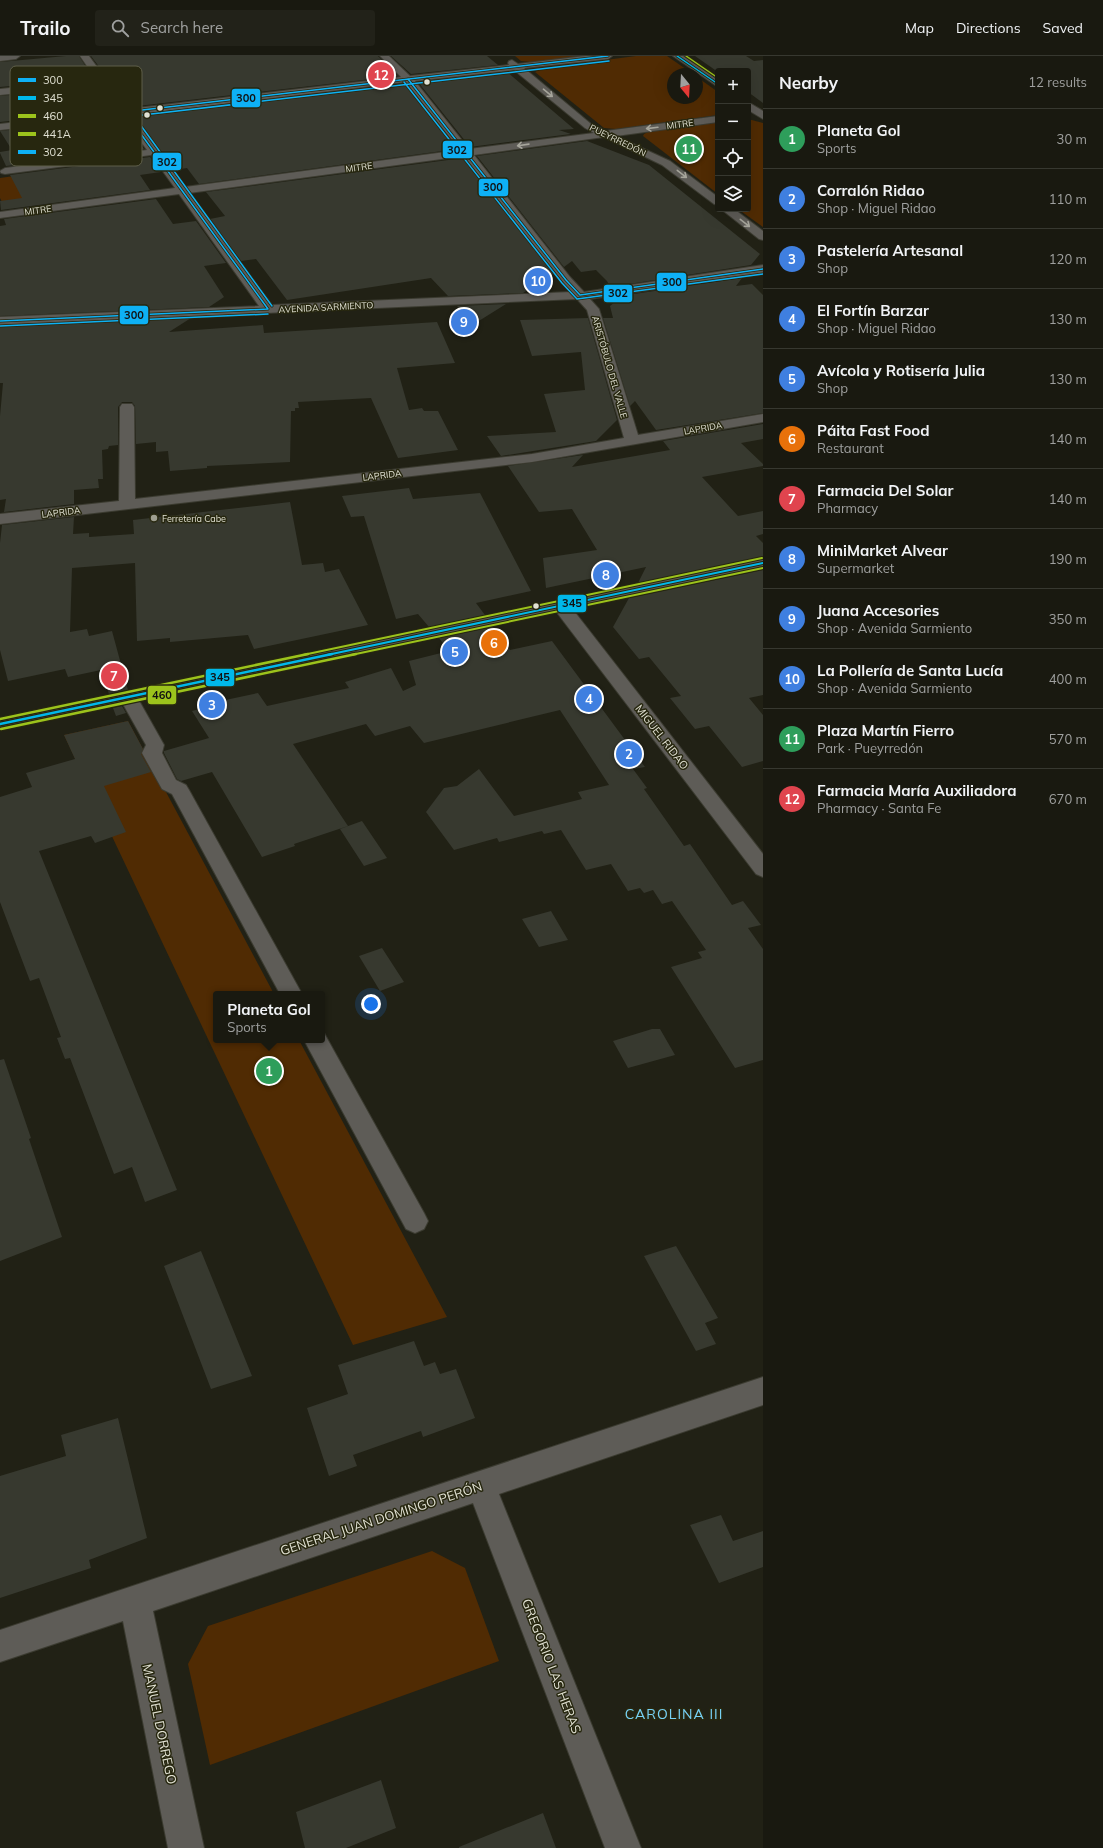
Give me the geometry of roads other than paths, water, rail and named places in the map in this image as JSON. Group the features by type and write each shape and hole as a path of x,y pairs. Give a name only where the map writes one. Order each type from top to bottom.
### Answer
{"main road":[{"path":"0,724 763,563"}],"street":[{"path":"0,58 16,56"},
{"path":"84,56 91,66"},
{"name":"ARISTÓBULO DEL VALLE","path":"384,56 408,79 566,280 593,309 632,441"},
{"name":"PUEYRREDÓN","path":"504,56 588,126 666,163 715,200"},
{"path":"142,110 408,79 518,68 608,56"},
{"path":"677,56 715,82"},
{"path":"0,92 10,91"},
{"path":"751,107 762,114"},
{"path":"751,115 762,114"},
{"name":"MITRE","path":"0,215 715,119"},
{"path":"0,127 10,126"},
{"path":"142,135 268,309"},
{"path":"142,154 154,152"},
{"path":"6,171 45,166"},
{"path":"731,212 763,237"},
{"name":"AVENIDA SARMIENTO","path":"0,321 580,295 763,269"},
{"path":"127,407 127,504"},
{"name":"LAPRIDA","path":"0,519 524,458 763,418"},
{"name":"MIGUEL RIDAO","path":"560,606 763,869"},
{"path":"128,697 155,745 152,753 169,784 179,790 289,991"},
{"path":"318,1043 416,1221"},
{"name":"GENERAL JUAN DOMINGO PERÓN","path":"0,1646 763,1391"},
{"name":"GREGORIO LAS HERAS","path":"481,1485 622,1848"},
{"name":"MANUEL DORREGO","path":"135,1601 186,1848"}],"place":[{"name":"Farmacia María Auxiliadora","path":"381,75"},
{"name":"Plaza Martín Fierro","path":"689,149"},
{"name":"La Pollería de Santa Lucía","path":"538,281"},
{"name":"Juana Accesories","path":"464,322"},
{"name":"Ferretería Cabe","path":"154,518"},
{"name":"MiniMarket Alvear","path":"606,575"},
{"name":"Páita Fast Food","path":"494,643"},
{"name":"Avícola y Rotisería Julia","path":"455,652"},
{"name":"Farmacia Del Solar","path":"114,676"},
{"name":"El Fortín Barzar","path":"589,699"},
{"name":"Pastelería Artesanal","path":"212,705"},
{"name":"Corralón Ridao","path":"629,754"},
{"name":"Planeta Gol","path":"269,1071"}],"district":[{"name":"CAROLINA III","path":"674,1714"}]}
